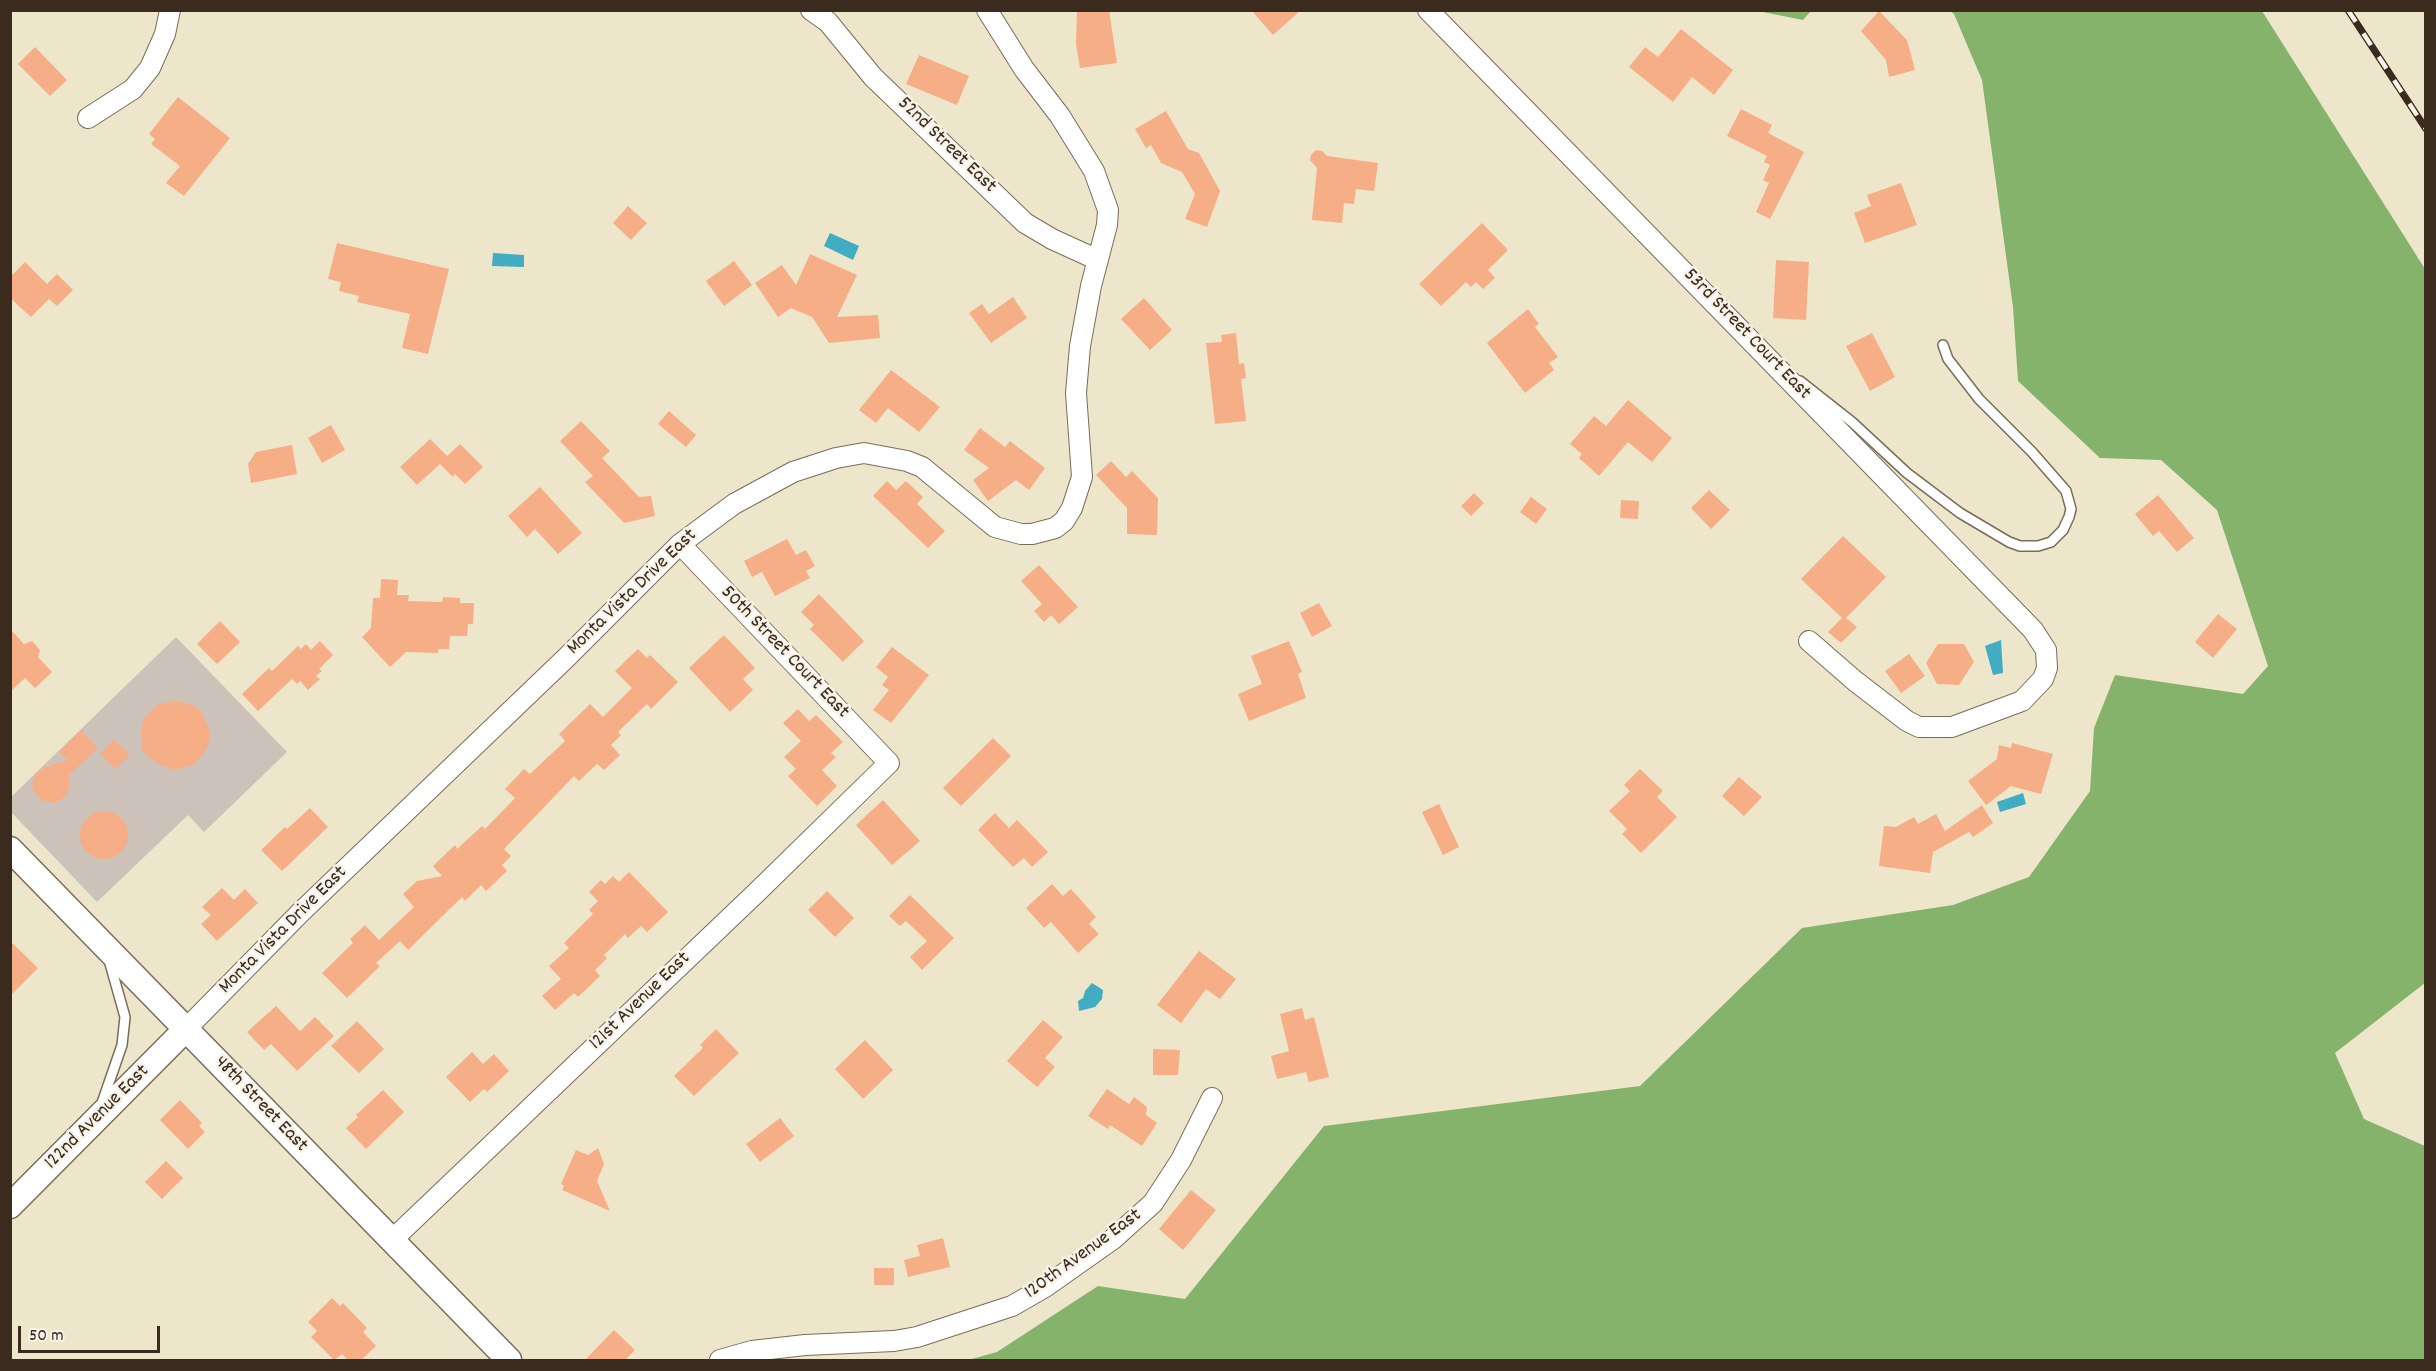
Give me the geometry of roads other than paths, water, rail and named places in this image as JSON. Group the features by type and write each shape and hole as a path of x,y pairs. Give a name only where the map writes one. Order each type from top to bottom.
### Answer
{"street":[{"path":"88,118 133,88 150,68 165,34 170,10"},
{"name":"52nd Street East","path":"811,10 828,22 873,77 1025,223 1052,239 1098,260"},
{"name":"Monta Vista Drive East","path":"186,1029 301,912 566,658 680,544 734,504 793,472 836,458 864,453 907,461 922,467 995,527 1021,534 1038,534 1055,528 1064,521 1072,508 1082,477 1076,393 1090,286 1107,225 1108,210 1094,171 1060,116 1024,69 987,10"},
{"name":"53rd Street Court East","path":"1428,10 2033,630 2046,650 2047,668 2043,679 2022,700 1952,727 1919,727 1907,721 1872,694 1809,641"},
{"name":"50th Street Court East","path":"680,544 889,763"},
{"name":"121st Avenue East","path":"392,1240 889,763"},
{"name":"48th Street East","path":"10,849 509,1360"},
{"name":"122nd Avenue East","path":"10,1206 186,1029"},
{"name":"120th Avenue East","path":"720,1360 752,1351 805,1345 894,1341 917,1337 1012,1306 1045,1287 1113,1239 1153,1203 1181,1160 1212,1098"}],"lane":[{"path":"1784,374 1805,383 1907,473 1960,513 2020,546 2038,546 2051,542 2063,530 2069,517 2071,509 2066,491 2032,452 1979,399 1948,359 1943,345"},
{"path":"94,1122 122,1045 125,1017 106,947"}],"water":[{"path":"830,233 859,246 853,260 824,246"},
{"path":"493,253 524,255 524,267 492,266"},
{"path":"2001,640 2003,673 1993,675 1985,646"},
{"path":"2023,793 2026,804 2000,812 1997,802"},
{"path":"1092,983 1103,990 1102,999 1095,1007 1079,1011 1078,1001 1083,998 1085,991"}],"railway":[{"path":"2348,10 2426,129"}]}
